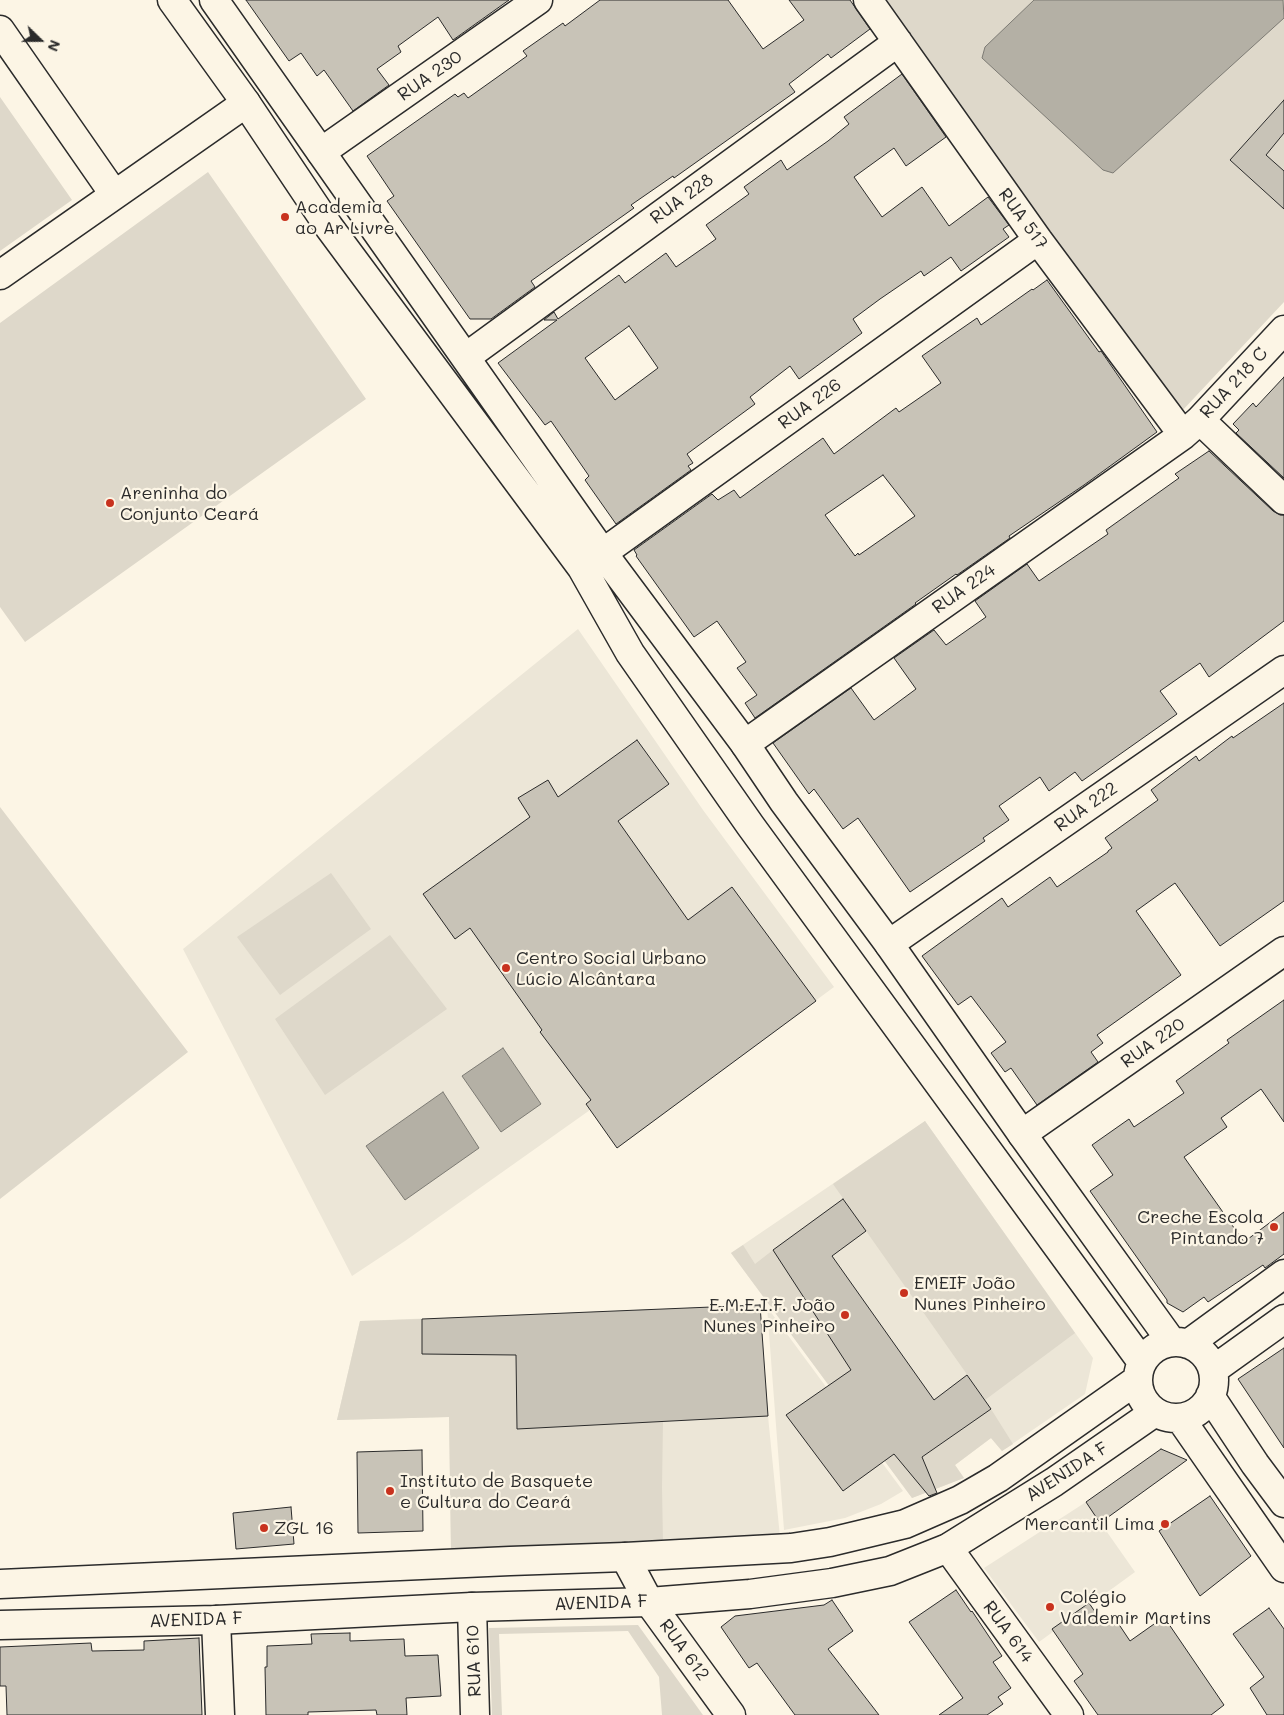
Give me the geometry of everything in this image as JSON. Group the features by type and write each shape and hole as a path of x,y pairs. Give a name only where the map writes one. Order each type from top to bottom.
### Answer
{"street":[{"path":"172,0 246,103 330,227 592,560 745,744 784,802 889,944 1022,1134 1179,1342 1194,1346 1203,1352 1212,1383 1255,1464 1284,1503"},
{"path":"214,0 466,357 592,560 630,653 1139,1372 1142,1398 1150,1408 1167,1416 1284,1568"},
{"name":"RUA 230","path":"321,152 538,0"},
{"name":"RUA 517","path":"868,0 1038,240 1191,427 1284,500"},
{"path":"0,30 114,194"},
{"path":"213,57 239,38"},
{"name":"RUA 228","path":"466,357 898,42"},
{"path":"0,275 246,103"},
{"name":"RUA 226","path":"592,560 1038,240"},
{"name":"RUA 218 C","path":"1191,427 1284,330"},
{"name":"RUA 224","path":"745,744 1191,427"},
{"name":"RUA 222","path":"889,944 1284,670"},
{"path":"750,825 784,802"},
{"name":"RUA 220","path":"1022,1134 1284,951"},
{"name":"AVENIDA F","path":"0,1584 791,1548 830,1542 905,1524 960,1500 998,1478 1139,1372 1145,1356 1155,1347 1179,1342 1284,1274"},
{"name":"AVENIDA F","path":"0,1625 216,1620 472,1606 649,1602 750,1594 832,1583 890,1571 948,1548 1054,1482 1167,1416 1193,1414 1200,1409 1212,1383 1284,1319"},
{"name":"RUA 614","path":"948,1548 1069,1715"},
{"name":"RUA 612","path":"626,1557 649,1602 731,1715"},
{"path":"84,1581 87,1623"},
{"name":"RUA 610","path":"472,1606 475,1715"},
{"path":"216,1620 220,1715"}],"shaded area":[{"path":"876,0 1284,0 1284,302 1181,412"},
{"path":"1034,0 1283,0 1284,18 1113,173 1103,170 982,58 985,47"},
{"path":"0,97 72,200 0,251"},
{"name":"Areninha do Conjunto Ceará","path":"208,172 366,399 25,642 0,607 0,323"},
{"name":"Centro Social Urbano Lúcio Alcântara","path":"578,629 703,810 834,987 617,1148 590,1110 405,1241 352,1276 183,949"},
{"path":"0,807 188,1052 0,1199"},
{"path":"331,873 371,929 280,995 237,937"},
{"path":"390,935 447,1009 325,1095 275,1019"},
{"path":"503,1048 541,1104 501,1132 462,1076"},
{"path":"443,1092 479,1148 405,1200 366,1146"},
{"name":"EMEIF João Nunes Pinheiro","path":"925,1121 1093,1358 1085,1394 1002,1451 991,1438 955,1465 964,1478 912,1498 731,1253"},
{"path":"925,1121 1075,1333 985,1400 833,1184"},
{"path":"743,1245 755,1264 773,1250 913,1464 991,1409 1013,1444 1002,1451 991,1438 955,1465 964,1478 912,1498 731,1253"},
{"path":"760,1305 768,1416 780,1537 451,1550 449,1417 337,1420 360,1321"},
{"path":"767,1307 903,1491 881,1504 845,1518 784,1530"},
{"path":"422,1319 422,1354 516,1355 517,1429 663,1421 663,1543 451,1550 449,1417 337,1420 360,1321"},
{"name":"Colégio Valdemir Martins","path":"1086,1502 1135,1572 1039,1642 984,1568"},
{"path":"638,1625 703,1715 662,1715 659,1677 628,1631 499,1634 502,1715 492,1715 489,1628"}],"building":[{"path":"246,0 509,0 453,40 438,17 398,46 401,52 377,69 389,85 353,111 324,70 317,76 301,53 289,61"},
{"path":"600,0 728,0 763,49 804,20 789,0 850,0 870,29 831,58 828,54 789,84 795,92 674,178 673,176 631,205 634,208 531,281 535,287 491,319 470,319 387,201 394,196 367,156 455,94 458,97 464,93 468,98 527,56 523,51 563,23 565,26"},
{"path":"902,74 946,137 906,166 894,148 854,177 882,217 922,187 949,226 988,197 1009,225 1003,229 1009,237 961,271 951,257 924,276 921,271 880,299 853,319 862,333 799,379 790,366 750,397 755,404 687,454 693,463 688,466 691,470 616,524 585,480 589,476 551,421 545,425 498,363 557,320 544,320 554,312 558,319 619,275 625,283 666,253 676,267 716,239 706,225 749,194 744,187 781,160 787,170 849,124 844,117","holes":["629,326 658,368 615,400 585,358"]},
{"path":"1284,100 1284,133 1266,155 1284,171 1284,209 1230,160"},
{"path":"1047,280 1099,352 1101,351 1157,432 755,718 745,703 757,695 737,668 746,662 717,621 694,637 636,556 634,550 712,494 718,500 734,490 740,498 823,438 834,454 896,408 899,412 941,383 922,356 977,318 981,325","holes":["883,475 915,516 855,556 825,515"]},
{"path":"1284,377 1284,478 1236,433 1239,430 1233,424 1253,403 1256,407"},
{"path":"1209,451 1273,511 1284,515 1284,621 1209,677 1200,663 1160,691 1177,714 1082,781 1075,772 1049,791 1040,777 999,806 1009,820 983,838 985,841 910,892 858,818 843,829 814,789 809,794 773,743 851,688 874,720 916,689 894,658 934,630 946,645 986,617 975,601 1027,564 1039,581 1108,534 1106,530 1179,478 1175,474"},
{"path":"1284,703 1284,901 1220,946 1175,883 1136,911 1181,975 1097,1035 1103,1043 1091,1052 1098,1062 1037,1105 1011,1068 1005,1072 991,1053 1006,1042 971,996 958,1005 922,956 1002,898 1008,907 1050,877 1057,887 1108,852 1112,848 1105,838 1158,800 1151,790 1196,756 1199,761 1232,736 1233,738"},
{"path":"637,740 669,784 618,821 688,920 732,887 816,1001 617,1148 586,1104 591,1100 540,1032 542,1030 470,928 455,939 423,894 530,817 518,798 548,780 558,797"},
{"path":"1284,1000 1284,1122 1261,1089 1221,1118 1227,1127 1184,1157 1244,1242 1284,1212 1284,1254 1265,1268 1263,1265 1208,1302 1204,1297 1183,1312 1167,1303 1167,1300 1090,1191 1113,1175 1092,1145 1129,1119 1134,1127 1184,1093 1176,1081 1229,1043 1227,1040"},
{"name":"E.M.E.I.F. João Nunes Pinheiro","path":"843,1199 866,1231 832,1256 934,1400 967,1375 991,1409 922,1457 937,1493 929,1496 894,1454 843,1491 786,1415 851,1370 773,1250"},
{"path":"760,1305 768,1416 517,1429 516,1355 422,1354 422,1319"},
{"path":"1284,1348 1284,1448 1238,1379"},
{"path":"1161,1449 1187,1460 1100,1523 1086,1502"},
{"name":"Instituto de Basquete e Cultura do Ceará","path":"422,1450 423,1531 358,1533 357,1452"},
{"path":"1210,1496 1251,1556 1200,1596 1159,1531"},
{"name":"ZGL 16","path":"291,1507 294,1544 236,1549 233,1513"},
{"path":"956,1590 1002,1656 993,1662 1011,1688 998,1697 1003,1704 987,1715 939,1715 963,1698 909,1622"},
{"path":"832,1600 853,1631 828,1649 879,1715 795,1715 757,1663 749,1668 721,1627 735,1616 824,1605"},
{"path":"1089,1603 1102,1622 1112,1614 1130,1641 1164,1617 1224,1705 1211,1715 1098,1715 1074,1681 1083,1674 1052,1629"},
{"path":"1269,1608 1284,1629 1284,1715 1267,1715 1250,1688 1264,1677 1233,1634"},
{"path":"350,1633 350,1641 404,1639 405,1656 438,1655 441,1696 406,1698 407,1715 377,1715 376,1710 308,1712 308,1715 266,1715 265,1667 267,1667 267,1646 312,1644 311,1634"},
{"path":"199,1638 202,1715 7,1715 6,1686 0,1686 0,1647 91,1643 92,1651 144,1650 144,1641"}],"place":[{"name":"Academia ao Ar Livre","path":"285,217"},
{"name":"Areninha do Conjunto Ceará","path":"110,503"},
{"name":"Centro Social Urbano Lúcio Alcântara","path":"506,968"},
{"name":"Creche Escola Pintando 7","path":"1274,1227"},
{"name":"EMEIF João Nunes Pinheiro","path":"904,1293"},
{"name":"E.M.E.I.F. João Nunes Pinheiro","path":"845,1315"},
{"name":"Instituto de Basquete e Cultura do Ceará","path":"390,1491"},
{"name":"Mercantil Lima","path":"1165,1524"},
{"name":"ZGL 16","path":"264,1528"},
{"name":"Colégio Valdemir Martins","path":"1050,1607"}]}
